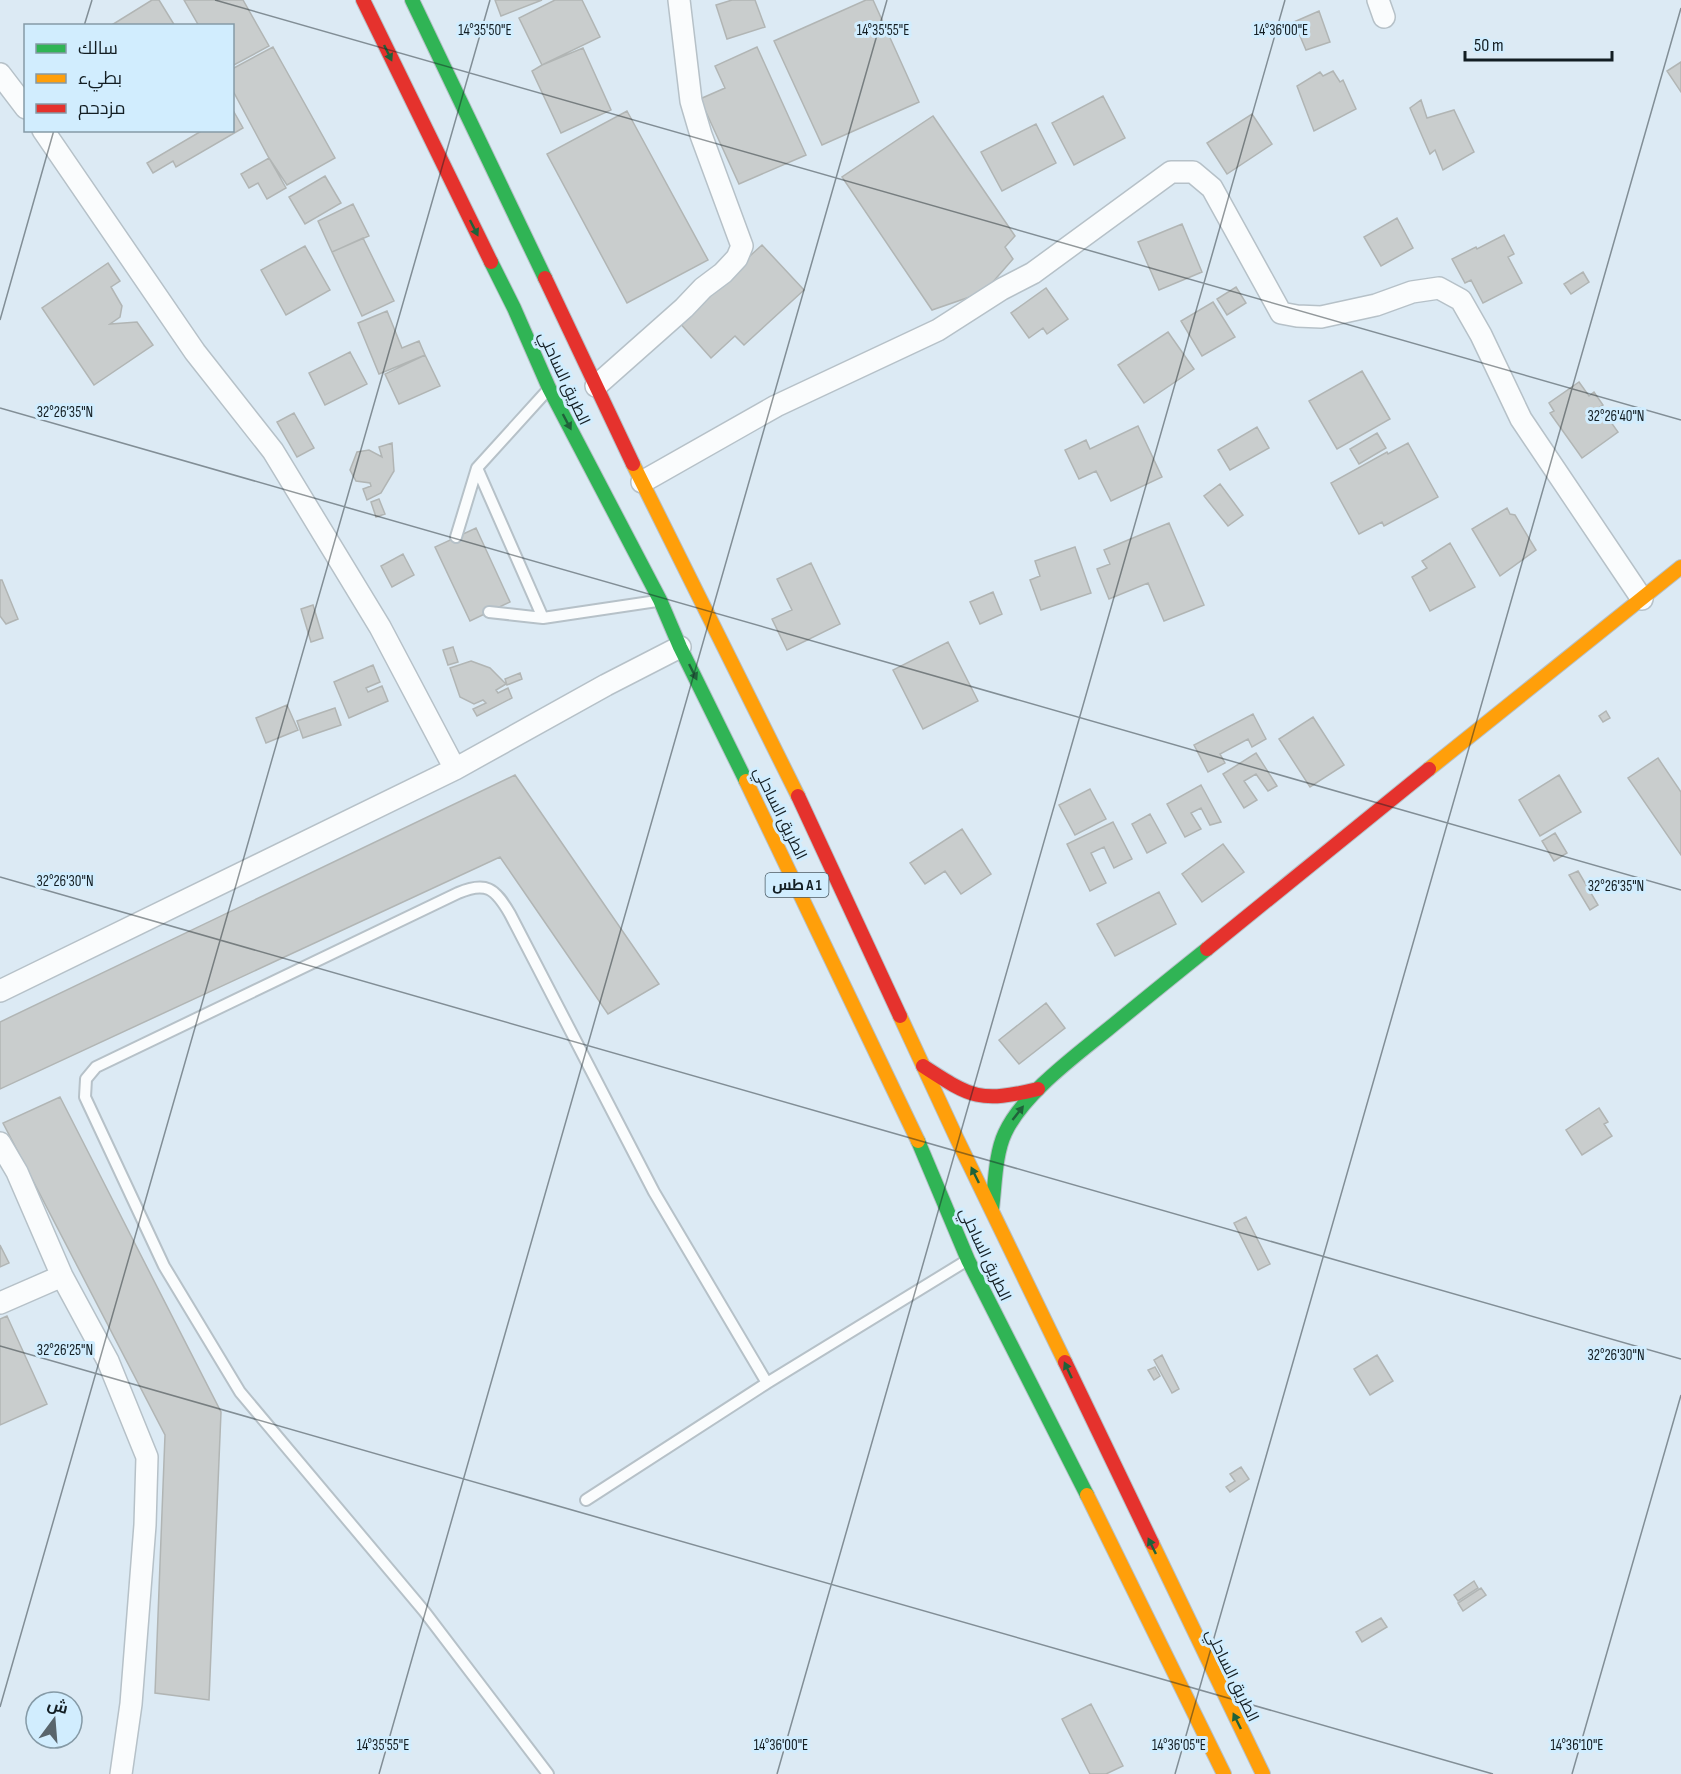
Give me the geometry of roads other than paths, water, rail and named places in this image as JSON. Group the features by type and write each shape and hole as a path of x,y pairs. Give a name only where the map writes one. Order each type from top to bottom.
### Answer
{"main road":[{"name":"الطريق الساحلي","path":"363,0 514,308 549,388 660,600 680,647 779,834 930,1167 968,1260 1224,1774"},
{"name":"الطريق الساحلي","path":"412,0 1263,1774"},
{"path":"992,1209 997,1166 1004,1135 1012,1120 1038,1089 1076,1055 1274,894 1681,567"},
{"path":"923,1066 966,1092 977,1096 1014,1095 1038,1089"}],"street":[{"path":"596,386 703,288 723,273 737,258 742,246 700,135 691,101 679,0"},
{"path":"0,74 24,105"},
{"path":"44,132 195,352 273,451 380,627 455,769"},
{"path":"642,482 776,406 938,330 1002,289 1033,273 1171,172 1193,172 1212,188 1281,313 1321,317 1376,305 1412,292 1439,288 1461,300 1481,335 1521,419 1642,599"},
{"path":"0,992 455,769 606,685 680,647"},
{"path":"0,1143 17,1172 62,1276 108,1361 147,1457 145,1525 131,1704 121,1774"},
{"path":"0,1303 62,1276"}],"lane":[{"path":"456,537 477,468 549,388"},
{"path":"477,468 543,618"},
{"path":"489,612 543,618 660,600"},
{"path":"548,1774 424,1611 333,1506 240,1392 164,1266 85,1097 86,1079 96,1067 458,893 474,886 491,890 503,902 510,914 654,1191 767,1383"},
{"path":"586,1500 767,1383 968,1260"}]}
